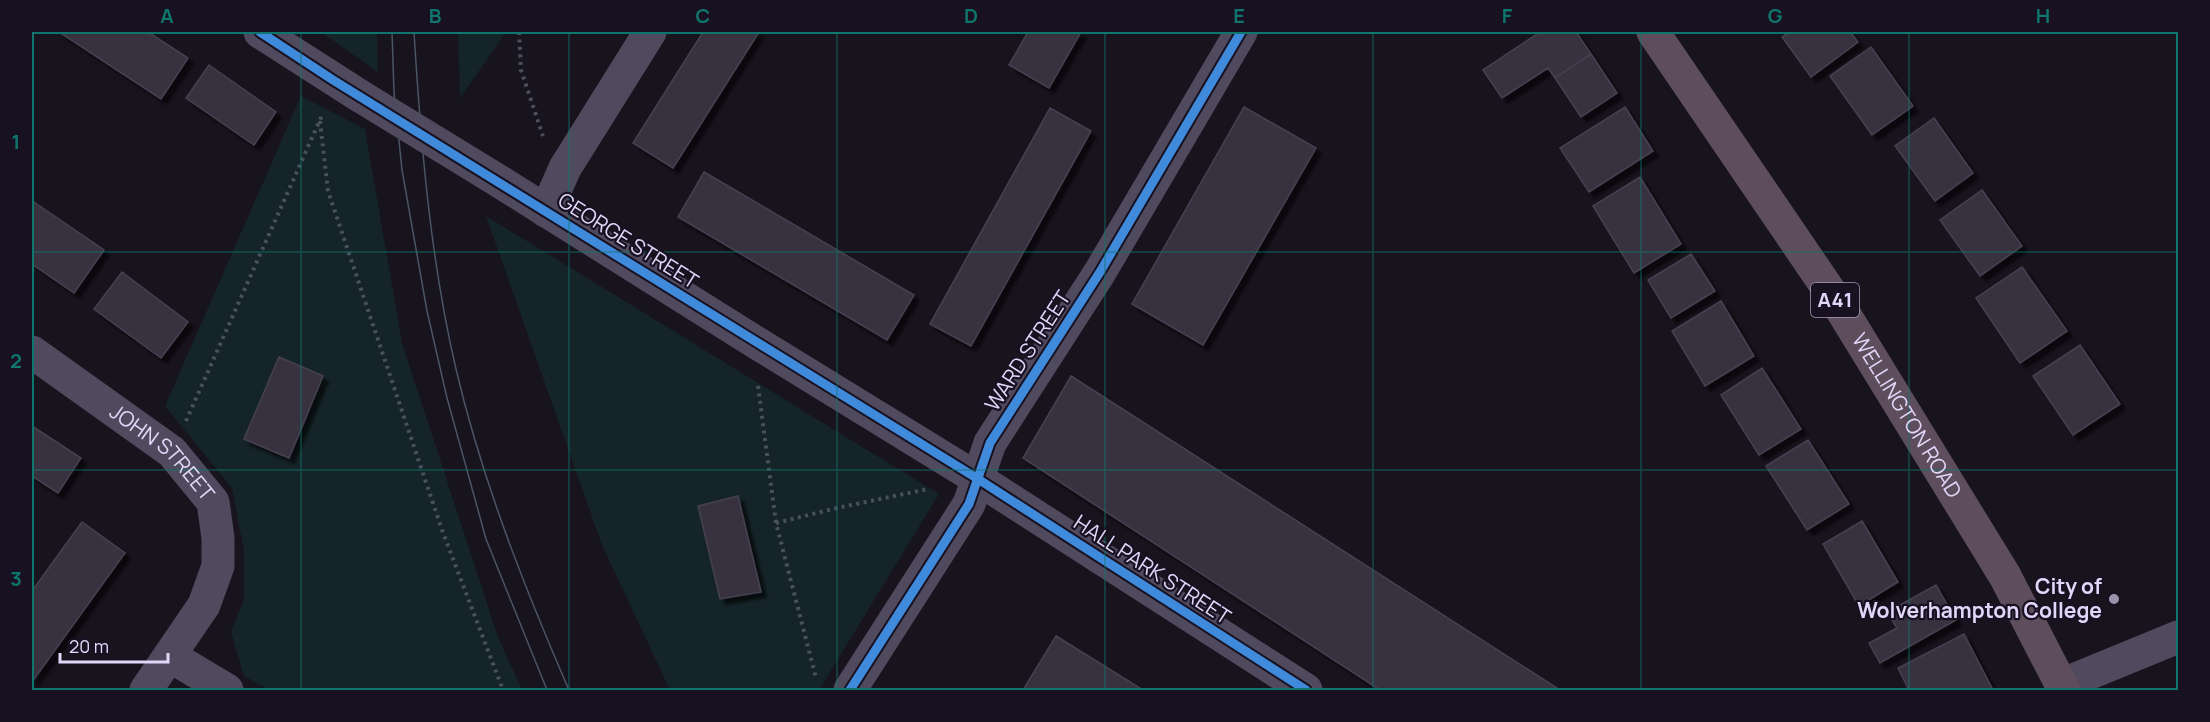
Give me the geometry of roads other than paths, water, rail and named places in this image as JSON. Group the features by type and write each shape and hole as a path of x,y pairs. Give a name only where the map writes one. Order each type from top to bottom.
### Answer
{"highway":[{"name":"WELLINGTON ROAD","path":"1653,32 1835,300 2005,576 2063,688"}],"street":[{"name":"GEORGE STREET","path":"260,32 346,88 978,479"},
{"path":"546,211 565,168 650,32"},
{"name":"WARD STREET","path":"850,690 969,504 990,443 1100,272 1240,32"},
{"name":"JOHN STREET","path":"32,352 172,452 213,502 218,538 218,566 204,605 146,690"},
{"name":"HALL PARK STREET","path":"978,479 1306,690"},
{"path":"2063,688 2178,637"},
{"path":"170,656 227,690"}],"tram line":[{"path":"392,32 394,92 402,170 427,311 447,398 486,539 547,690"},
{"path":"414,32 433,243 456,369 478,451 505,532 569,690"}],"place":[{"name":"City of Wolverhampton College","path":"2114,599"}]}
